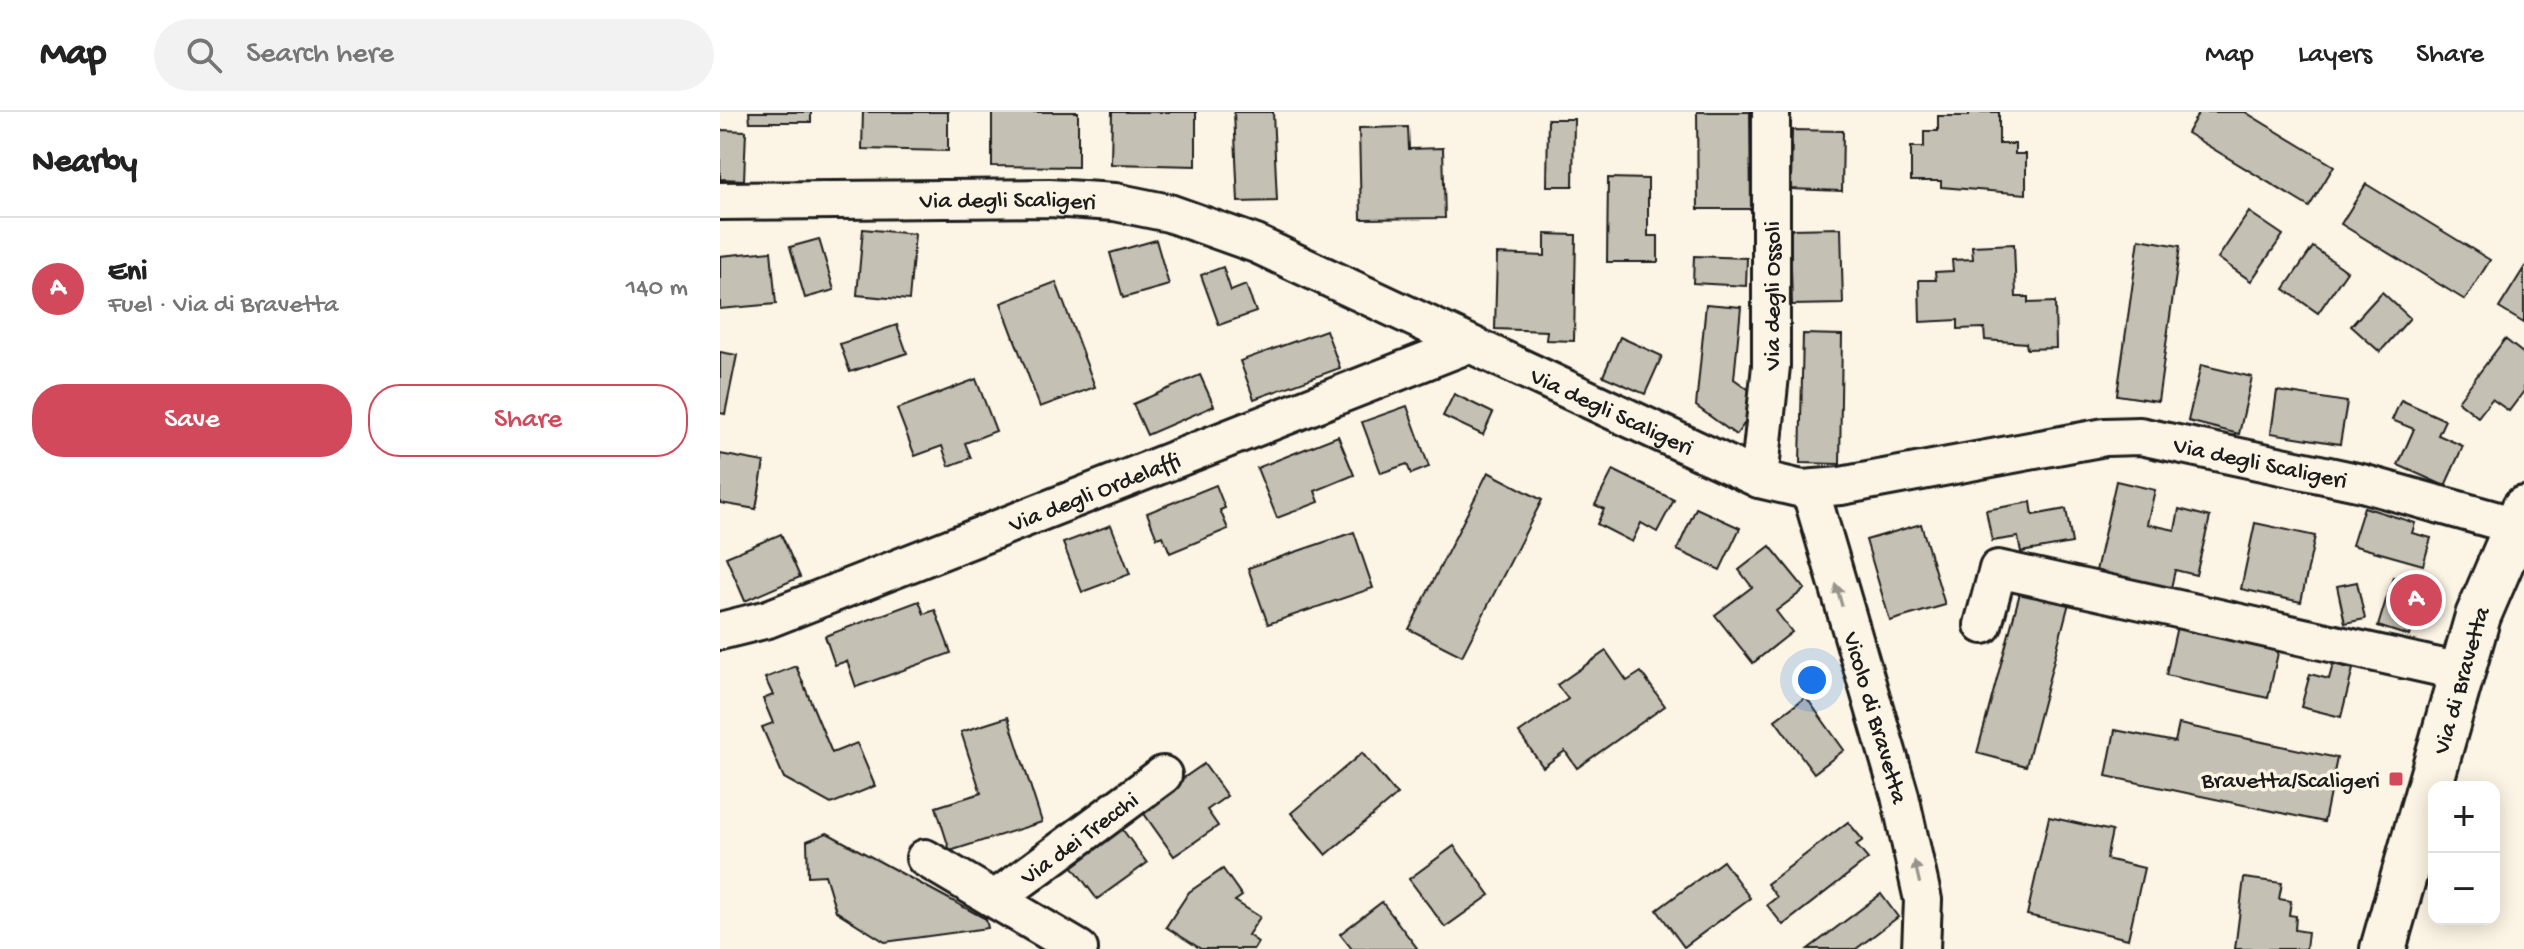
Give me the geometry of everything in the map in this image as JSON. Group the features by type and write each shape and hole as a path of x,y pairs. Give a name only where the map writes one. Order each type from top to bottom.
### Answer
{"main road":[{"name":"Via di Bravetta","path":"2383,949 2478,616 2520,518"}],"street":[{"name":"Via degli Ossoli","path":"1759,479 1771,366 1771,112"},
{"name":"Via degli Scaligeri","path":"720,201 1049,198 1144,207 1256,244 1759,479 1810,489 2105,437 2140,436 2520,518"},
{"name":"Via degli Ordelaffi","path":"720,631 768,619 1469,344"},
{"name":"Vicolo di Bravetta","path":"1810,489 1900,796 1923,900 1921,949"},
{"path":"1983,625 1998,569 2461,672"},
{"name":"Via dei Trecchi","path":"995,899 1163,775"},
{"path":"925,858 1079,949"}],"building":[{"path":"749,112 811,112 811,122 750,122"},
{"path":"863,112 948,112 948,151 862,149"},
{"path":"992,112 1078,112 1078,167 992,166"},
{"path":"1112,112 1196,112 1196,166 1111,164"},
{"path":"1234,112 1273,112 1277,201 1238,202"},
{"path":"1697,112 1750,112 1751,209 1698,209"},
{"path":"1969,112 1999,112 1999,144 2015,144 2015,154 2026,154 2026,194 1941,187 1941,181 1911,181 1911,147 1924,147 1924,131 1938,131 1938,116 1969,116"},
{"path":"2199,112 2245,112 2334,166 2309,207 2187,133"},
{"path":"1548,119 1574,119 1573,186 1547,186"},
{"path":"1408,127 1409,149 1443,148 1445,218 1361,219 1359,128"},
{"path":"720,130 746,131 744,180 720,179"},
{"path":"1792,130 1843,131 1842,191 1791,189"},
{"path":"1608,178 1648,179 1648,236 1658,236 1658,262 1607,262"},
{"path":"2366,184 2490,260 2465,300 2341,224"},
{"path":"2249,212 2283,235 2251,281 2218,258"},
{"path":"1841,228 1843,304 1792,305 1790,229"},
{"path":"863,229 915,234 909,300 857,295"},
{"path":"1545,234 1576,235 1574,341 1546,340 1547,331 1495,329 1497,254 1545,256"},
{"path":"819,239 834,290 805,298 790,247"},
{"path":"2139,239 2180,246 2158,401 2117,395"},
{"path":"1156,240 1169,285 1123,298 1110,253"},
{"path":"2014,244 2016,297 2028,297 2028,303 2055,302 2056,348 2027,349 2026,343 1985,340 1984,328 1958,329 1958,320 1920,322 1919,280 1936,280 1935,272 1953,271 1952,260 1973,259 1972,246"},
{"path":"2313,247 2347,271 2318,313 2284,289"},
{"path":"771,251 776,304 720,309 720,256"},
{"path":"1694,256 1747,258 1746,286 1693,283"},
{"path":"1223,267 1231,291 1246,285 1256,312 1219,325 1201,275"},
{"path":"2524,268 2524,323 2499,308"},
{"path":"1056,282 1095,387 1040,407 1001,303"},
{"path":"2382,292 2410,318 2380,352 2351,326"},
{"path":"1706,304 1741,307 1734,379 1762,399 1736,435 1696,406"},
{"path":"897,325 907,353 850,372 840,344"},
{"path":"1326,330 1340,368 1254,399 1240,361"},
{"path":"1803,334 1842,335 1840,464 1800,463"},
{"path":"1620,337 1662,356 1645,394 1603,376"},
{"path":"2505,339 2524,354 2524,391 2509,411 2492,399 2478,417 2458,401"},
{"path":"720,352 737,355 725,414 720,413"},
{"path":"2201,365 2252,377 2239,434 2188,421"},
{"path":"1200,375 1214,406 1147,435 1133,404"},
{"path":"976,379 996,431 965,443 971,458 949,466 942,446 915,456 897,409"},
{"path":"2277,391 2347,402 2340,444 2271,433"},
{"path":"1454,394 1493,413 1483,435 1443,416"},
{"path":"2401,400 2445,420 2438,435 2463,446 2445,486 2398,465 2414,429 2392,420"},
{"path":"1407,406 1429,467 1411,474 1407,464 1381,473 1362,422"},
{"path":"1338,436 1354,475 1315,491 1319,502 1277,518 1257,468"},
{"path":"720,454 764,462 756,509 720,503"},
{"path":"1613,470 1674,500 1657,532 1641,523 1632,542 1597,524 1604,509 1595,505"},
{"path":"1488,472 1542,500 1462,656 1409,629"},
{"path":"2116,481 2155,490 2147,524 2175,530 2179,509 2210,517 2196,575 2175,570 2169,597 2094,580"},
{"path":"1216,485 1225,508 1220,510 1228,529 1170,553 1163,536 1157,538 1147,513"},
{"path":"2031,502 2033,515 2066,509 2072,543 2021,552 2018,537 1992,541 1986,510"},
{"path":"2364,507 2415,523 2412,533 2431,538 2423,565 2352,545"},
{"path":"1696,508 1740,528 1720,570 1677,550"},
{"path":"2255,523 2315,536 2301,602 2241,589"},
{"path":"1921,524 1945,605 1890,621 1866,540"},
{"path":"1111,525 1130,574 1082,592 1063,543"},
{"path":"1354,532 1373,588 1268,624 1248,568"},
{"path":"781,534 800,577 745,601 726,557"},
{"path":"1770,546 1805,589 1776,611 1792,632 1753,663 1715,615 1752,587 1739,570"},
{"path":"2393,577 2424,587 2409,636 2378,626"},
{"path":"2357,582 2365,619 2345,623 2337,586"},
{"path":"2021,589 2069,603 2026,766 1977,753"},
{"path":"919,601 924,614 935,610 951,653 856,687 847,661 835,665 825,636"},
{"path":"2178,622 2280,644 2268,698 2166,675"},
{"path":"1606,651 1627,681 1641,672 1665,706 1577,768 1565,751 1543,767 1519,733 1568,699 1557,685"},
{"path":"2333,664 2353,669 2341,717 2301,707 2310,674 2329,679"},
{"path":"796,666 832,753 857,743 875,786 831,804 784,778 762,727 773,723 763,699 773,695 765,678"},
{"path":"1806,697 1844,750 1814,773 1775,720"},
{"path":"1008,717 1042,822 950,851 936,807 981,793 961,732"},
{"path":"2179,724 2337,758 2324,822 2106,776 2115,730 2175,742"},
{"path":"1362,753 1397,795 1326,855 1291,813"},
{"path":"1204,764 1227,796 1207,810 1218,826 1174,856 1140,808"},
{"path":"2049,817 2112,831 2106,859 2144,868 2128,939 2027,915"},
{"path":"1848,822 1863,840 1856,845 1868,859 1783,925 1767,905 1777,897 1767,884"},
{"path":"1120,826 1147,863 1097,899 1070,863"},
{"path":"827,833 986,919 988,928 885,942 836,911 825,875 808,876 807,841"},
{"path":"1454,846 1490,895 1445,927 1409,879"},
{"path":"1723,861 1750,898 1684,947 1657,910"},
{"path":"1223,869 1242,896 1235,901 1260,917 1248,935 1258,942 1254,949 1201,949 1166,927 1189,892"},
{"path":"2244,878 2282,883 2279,899 2291,901 2289,915 2296,916 2295,930 2308,932 2306,949 2235,949"},
{"path":"1881,894 1898,917 1856,949 1808,949"},
{"path":"1382,902 1417,948 1352,949 1340,934"}],"place":[{"name":"Eni","path":"2416,600"},
{"name":"Bravetta/Scaligeri","path":"2396,779"}]}
